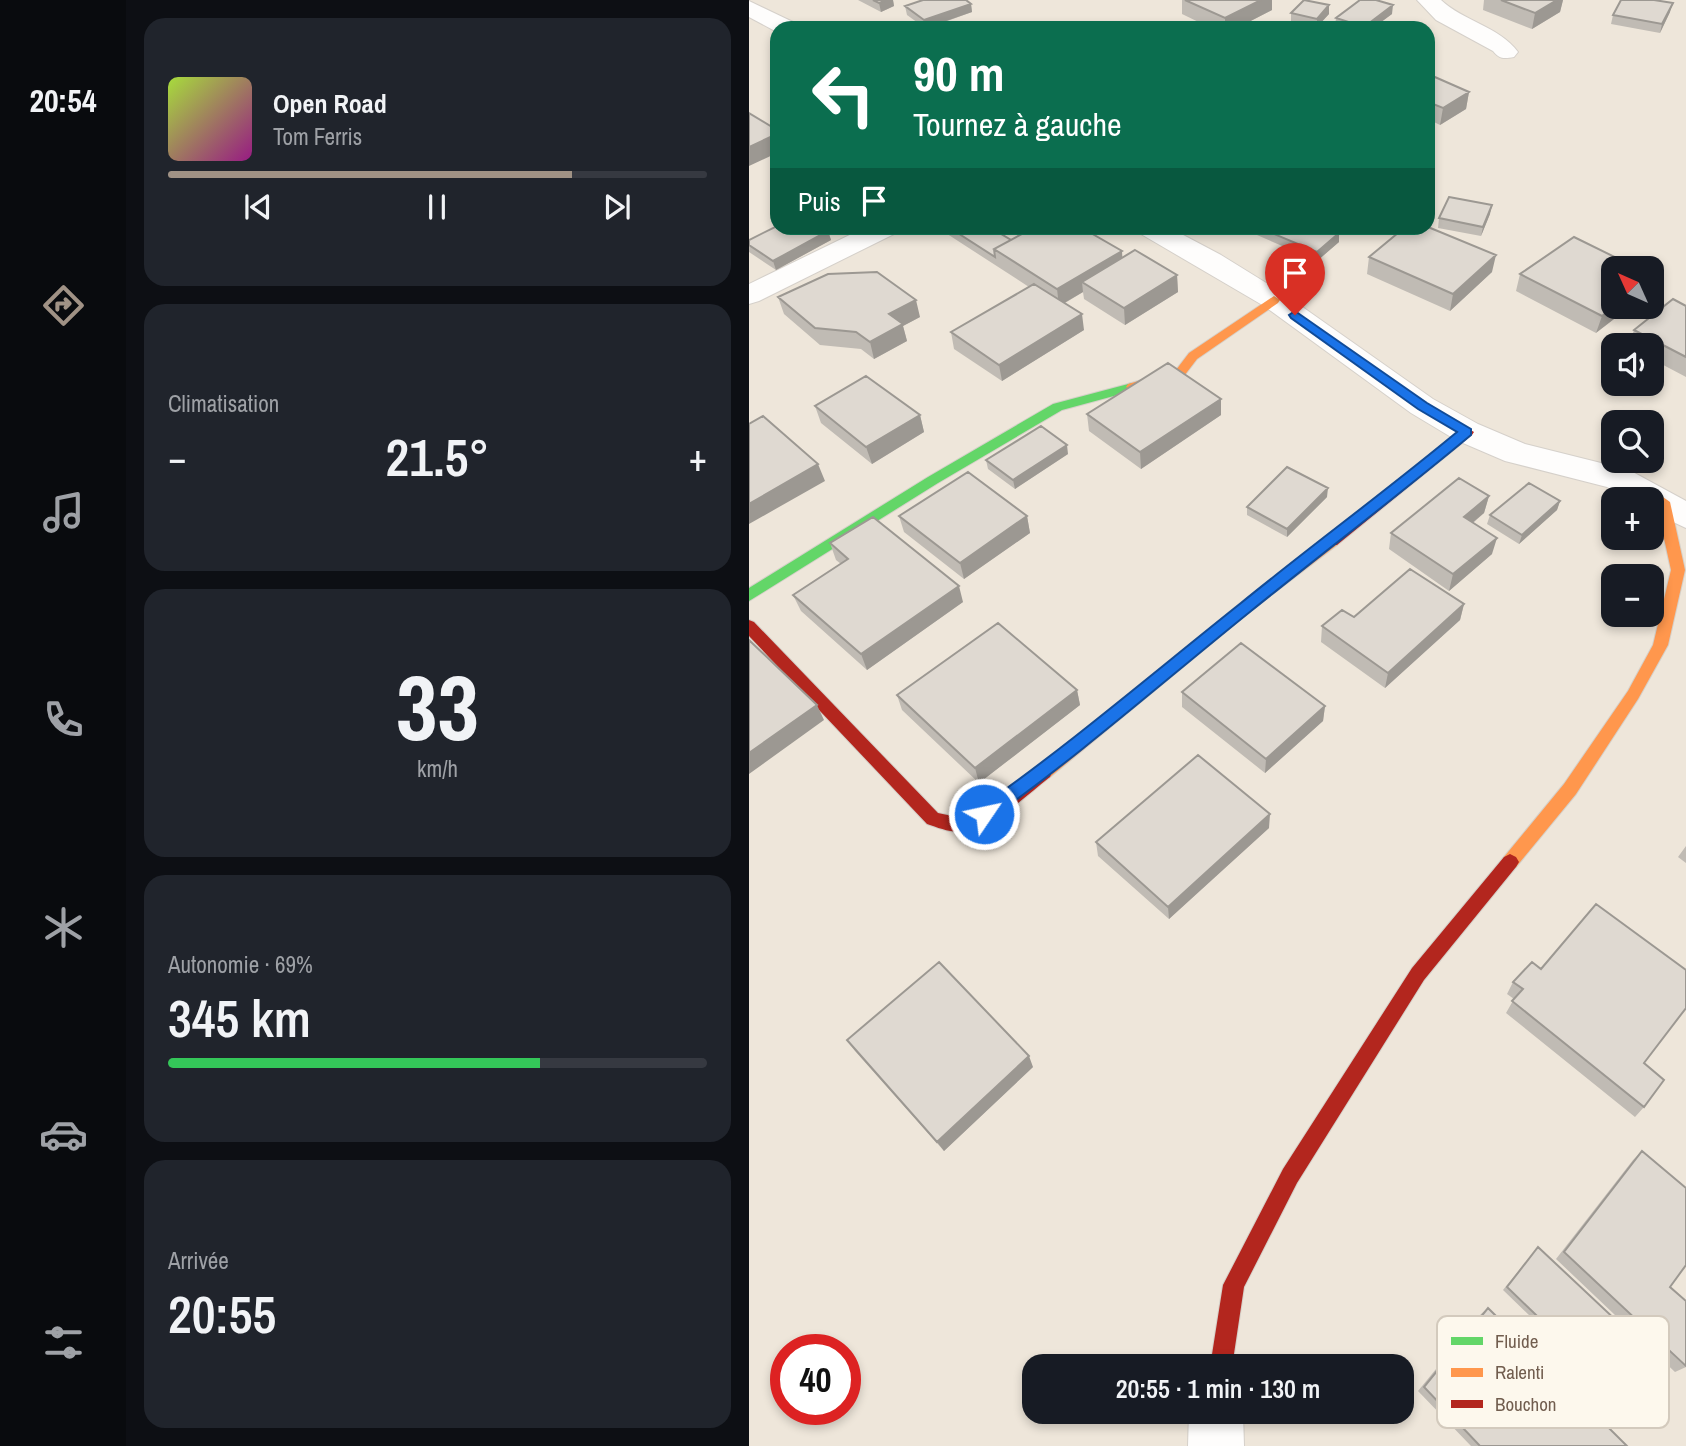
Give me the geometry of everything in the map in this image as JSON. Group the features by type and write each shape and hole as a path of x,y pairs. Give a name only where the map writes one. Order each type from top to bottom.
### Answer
{"street":[{"path":"1428,0 1444,15 1493,41 1506,52"},
{"path":"749,8 774,21"},
{"path":"749,295 870,235"},
{"path":"1164,235 1274,300 1422,406 1467,432 1516,453 1617,478 1674,509 1678,570 1660,645 1633,695 1570,789 1418,974 1297,1164 1234,1285 1223,1354"},
{"path":"749,595 933,480 1058,407 1180,373 1193,356 1274,300"},
{"path":"749,626 933,819 949,824 968,824 1000,805 1062,758 1467,432"},
{"path":"1216,1424 1216,1446"}],"shaded area":[{"path":"749,0 1686,0 1686,1446 749,1446"}],"building":[{"path":"923,0 966,0 971,4 924,20 905,6"},
{"path":"1185,0 1261,0 1225,18"},
{"path":"1304,0 1329,5 1317,19 1291,13"},
{"path":"1360,0 1376,0 1393,5 1372,21 1345,21 1336,18"},
{"path":"1501,0 1557,0 1535,13"},
{"path":"1621,0 1673,3 1662,24 1613,15"},
{"path":"1435,77 1469,92 1443,108 1435,105"},
{"path":"749,113 770,126 770,137 749,147"},
{"path":"1449,197 1492,205 1483,227 1439,218"},
{"path":"770,230 770,235 821,235 773,261 749,245 749,240"},
{"path":"1435,230 1496,255 1453,294 1369,257 1396,235 1435,235"},
{"path":"961,235 1003,235 1011,240 994,249 995,257"},
{"path":"1020,235 1094,235 1122,251 1057,289 994,249"},
{"path":"1277,235 1337,235 1317,252"},
{"path":"1574,237 1613,256 1601,256 1601,315 1520,274"},
{"path":"1135,250 1177,275 1124,308 1082,282"},
{"path":"877,272 916,300 889,314 903,324 870,342 856,332 815,328 778,297 828,274"},
{"path":"1034,284 1082,314 999,365 951,332"},
{"path":"1673,299 1686,306 1686,357 1664,346 1664,333 1640,333 1634,330 1648,319 1664,319 1664,306"},
{"path":"1168,363 1221,399 1140,452 1087,414"},
{"path":"866,376 920,415 866,447 815,406"},
{"path":"763,416 818,464 749,504 749,424"},
{"path":"1041,426 1067,445 1013,480 986,460"},
{"path":"1287,467 1328,488 1287,529 1247,507"},
{"path":"968,472 1027,516 960,563 899,516"},
{"path":"1459,478 1489,496 1464,517 1497,538 1453,574 1391,533"},
{"path":"1529,483 1560,501 1522,535 1490,515"},
{"path":"873,517 959,586 861,654 793,595 848,559 830,543"},
{"path":"1410,569 1464,604 1388,673 1322,626 1342,610 1354,617"},
{"path":"998,623 1077,690 975,768 897,695"},
{"path":"749,640 817,705 749,753"},
{"path":"1241,643 1325,706 1266,759 1182,692"},
{"path":"1198,755 1270,814 1168,907 1096,842"},
{"path":"1596,904 1686,970 1686,1008 1644,1063 1664,1080 1644,1107 1512,1001 1523,989 1513,982 1532,962 1541,969"},
{"path":"939,962 1029,1056 937,1142 847,1040"},
{"path":"1642,1151 1686,1188 1686,1265 1670,1287 1686,1301 1686,1366 1669,1350 1669,1316 1632,1316 1564,1252"},
{"path":"1538,1247 1612,1316 1537,1316 1507,1287"},
{"path":"1488,1308 1496,1316 1482,1316"},
{"path":"1437,1371 1437,1401 1424,1387"},
{"path":"1463,1428 1609,1428 1627,1446 1480,1446"}],"traffic: fast":[{"path":"749,595 933,480 1058,407 1132,387"}],"traffic: slow":[{"path":"1132,387 1180,373 1193,356 1274,300"},
{"path":"1510,862 1570,789 1633,695 1660,645 1678,570 1664,507"},
{"path":"1044,772 1248,605 1332,541"}],"traffic: jam":[{"path":"1332,541 1467,432"},
{"path":"749,626 933,819 957,824 974,821 1006,802 1044,772"},
{"path":"1223,1354 1234,1285 1290,1176 1418,974 1510,862"}],"route":[{"path":"984,814 1062,758 1467,432 1422,406 1295,315"}]}
